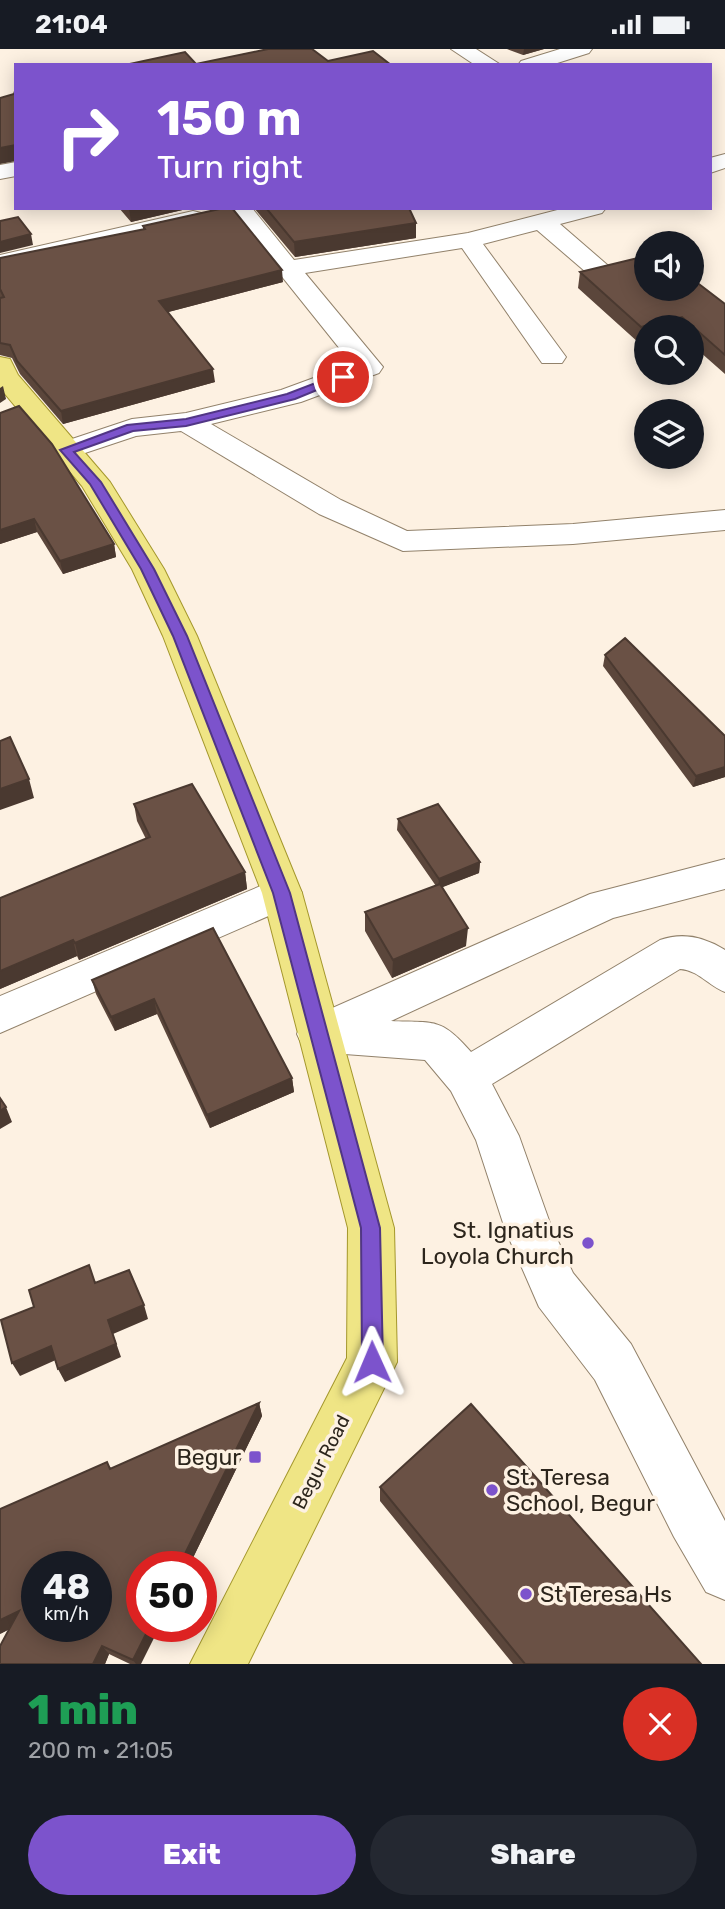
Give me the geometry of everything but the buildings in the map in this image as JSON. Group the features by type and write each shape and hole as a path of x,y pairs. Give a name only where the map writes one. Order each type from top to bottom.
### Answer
{"main road":[{"name":"Begur Road","path":"0,365 14,409 66,450 95,482 148,569 180,636 282,893 370,1228 372,1362 218,1664"}],"street":[{"path":"461,49 487,63"},
{"path":"535,63 574,51"},
{"path":"0,261 229,210"},
{"path":"66,450 132,428 186,422 291,396 369,367 240,210"},
{"path":"288,268 468,240 587,210"},
{"path":"544,223 603,274"},
{"path":"468,240 552,358"},
{"path":"186,422 330,507 403,541 573,534 725,520"},
{"path":"318,1034 604,905 725,874"},
{"path":"0,1015 282,893"},
{"path":"467,1077 674,952 691,951 710,960 725,975"},
{"path":"318,1034 436,1042 467,1077 497,1136 529,1229 556,1290 613,1362 693,1518 725,1573"}],"place":[{"name":"St. Ignatius Loyola Church","path":"588,1243"},
{"name":"Begur","path":"255,1457"},
{"name":"St. Teresa School, Begur","path":"492,1490"},
{"name":"St Teresa Hs","path":"526,1594"}],"route":[{"path":"343,377 291,396 186,422 132,428 66,450 95,482 148,569 180,636 282,893 370,1228 372,1362"}]}
